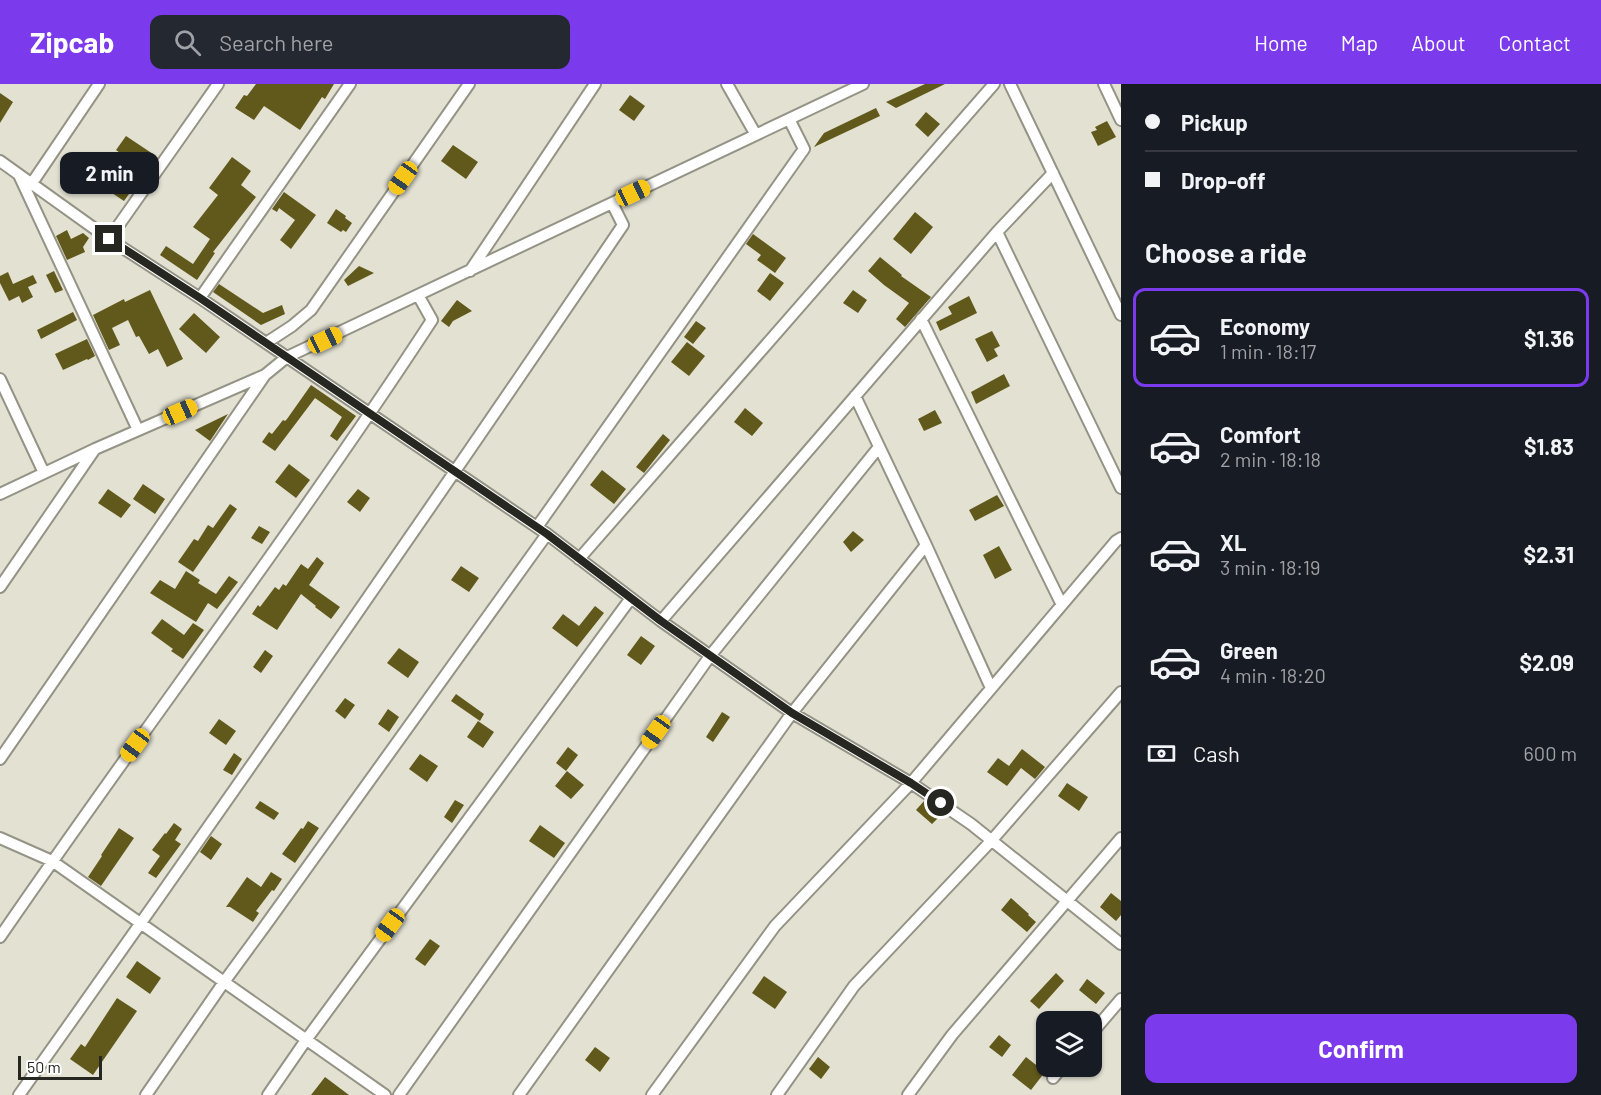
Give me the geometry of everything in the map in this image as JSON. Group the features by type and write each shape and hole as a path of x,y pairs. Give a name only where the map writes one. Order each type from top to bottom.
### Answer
{"street":[{"path":"32,183 99,84"},
{"path":"109,239 218,84"},
{"path":"200,298 350,84"},
{"path":"266,343 292,326 311,309 469,84"},
{"path":"469,271 595,84"},
{"path":"727,84 756,135"},
{"path":"0,494 95,449 265,375 288,357 863,84"},
{"path":"579,559 994,84"},
{"path":"1010,84 1121,315"},
{"path":"1104,84 1121,120"},
{"path":"537,527 804,149 789,119"},
{"path":"0,161 109,239 288,357 537,527 661,621 792,713 911,783 971,824 1121,944"},
{"path":"661,621 997,232 1053,173"},
{"path":"18,174 138,430"},
{"path":"19,1095 141,924 455,472 622,225 612,203"},
{"path":"997,232 1121,488"},
{"path":"0,937 371,414 432,320 418,295"},
{"path":"921,319 1062,605"},
{"path":"0,759 265,375"},
{"path":"0,379 44,473"},
{"path":"855,396 991,688"},
{"path":"399,1095 710,656 879,447"},
{"path":"0,587 95,449"},
{"path":"146,1095 224,982 547,534"},
{"path":"652,1095 775,926 911,783 1121,538"},
{"path":"519,1095 792,713 926,545"},
{"path":"268,1095 630,598"},
{"path":"777,1095 854,986 992,840 1121,692"},
{"path":"0,838 52,861 385,1095"},
{"path":"908,1095 952,1035 1121,838"},
{"path":"1102,1021 1121,999"}],"building":[{"path":"256,84 334,84 325,99 322,97 300,130 264,106 254,120 235,108"},
{"path":"925,84 945,84 896,108 886,102"},
{"path":"0,93 13,102 0,123"},
{"path":"630,95 645,106 634,121 619,110"},
{"path":"876,108 880,116 814,147 824,133"},
{"path":"926,112 940,124 928,137 915,125"},
{"path":"1107,121 1116,137 1098,146 1091,132 1097,130 1095,127"},
{"path":"126,136 156,156 124,201 106,189 119,171 115,168 123,155 116,150"},
{"path":"453,145 478,162 466,179 441,161"},
{"path":"232,157 251,171 241,185 256,197 213,252 215,253 197,280 160,255 166,246 193,264 210,239 193,227 218,195 209,188"},
{"path":"284,192 316,215 291,249 280,240 295,220 279,208 277,212 272,209"},
{"path":"336,209 352,223 346,232 343,230 341,232 327,223"},
{"path":"915,212 933,227 911,254 893,239"},
{"path":"67,230 71,239 83,233 89,238 83,247 85,252 67,260 56,236"},
{"path":"753,234 786,258 775,273 757,260 761,255 746,244"},
{"path":"880,257 901,276 931,297 905,327 896,319 909,303 868,271"},
{"path":"359,266 374,273 348,286 344,280"},
{"path":"54,271 63,290 55,293 46,275"},
{"path":"8,272 13,284 33,275 37,283 28,287 33,297 22,303 19,296 9,301 0,283 0,276"},
{"path":"770,273 784,283 770,301 757,291"},
{"path":"219,284 263,313 282,305 285,314 261,325 213,292"},
{"path":"150,290 183,359 167,367 158,349 149,354 139,336 136,337 128,320 112,328 120,345 109,350 93,315 124,299 125,302"},
{"path":"853,290 867,300 858,313 843,303"},
{"path":"969,296 977,313 940,331 936,322 952,314 948,307"},
{"path":"457,300 472,311 453,321 449,327 441,321"},
{"path":"73,312 77,320 41,339 37,330"},
{"path":"194,313 220,337 206,353 179,329"},
{"path":"696,321 706,328 693,344 684,337"},
{"path":"992,331 1000,346 994,349 998,356 987,362 975,339"},
{"path":"87,339 95,356 63,370 55,354"},
{"path":"687,342 705,356 689,376 671,362"},
{"path":"1004,374 1010,386 976,404 971,392"},
{"path":"311,385 356,416 337,441 330,436 342,417 315,398 275,451 262,442 269,432 272,434 283,420 287,419"},
{"path":"745,408 763,423 752,436 734,422"},
{"path":"935,410 942,423 924,431 918,419"},
{"path":"228,414 210,441 195,430"},
{"path":"663,434 670,440 644,473 636,467"},
{"path":"289,464 310,480 296,498 275,482"},
{"path":"602,470 626,489 614,504 590,485"},
{"path":"143,484 165,499 155,514 133,499"},
{"path":"108,489 131,505 121,518 98,503"},
{"path":"358,489 370,498 360,512 347,502"},
{"path":"997,495 1004,506 975,521 969,510"},
{"path":"230,504 237,509 193,572 178,562 194,539 198,541 208,525 213,528"},
{"path":"259,526 270,532 262,544 251,538"},
{"path":"853,531 864,540 851,552 843,542"},
{"path":"999,546 1012,570 995,579 983,555"},
{"path":"317,557 324,563 309,585 340,607 331,619 301,594 277,630 252,614 275,587 279,590 283,584 286,586 301,564 308,569"},
{"path":"461,566 479,578 469,592 451,580"},
{"path":"186,571 200,580 198,583 216,594 229,576 238,582 217,609 208,603 196,622 150,593 160,580 175,589"},
{"path":"595,606 604,613 577,647 552,628 563,614 579,626"},
{"path":"162,619 184,635 193,623 204,630 183,659 151,633"},
{"path":"641,636 655,646 641,665 627,655"},
{"path":"399,648 419,662 408,678 387,663"},
{"path":"265,650 273,656 261,673 253,667"},
{"path":"456,694 484,714 480,721 451,701"},
{"path":"345,698 355,705 345,719 335,711"},
{"path":"388,709 399,717 389,732 378,724"},
{"path":"722,712 730,717 713,742 706,737"},
{"path":"219,719 236,731 226,745 209,733"},
{"path":"478,721 494,732 483,748 467,737"},
{"path":"568,747 578,755 566,771 556,763"},
{"path":"1022,749 1045,767 1035,779 1021,768 1007,786 987,772 998,758 1009,766"},
{"path":"234,753 242,759 232,775 223,770"},
{"path":"420,754 438,766 427,782 409,769"},
{"path":"567,771 584,785 571,799 555,786"},
{"path":"1067,783 1088,797 1079,811 1058,796"},
{"path":"455,800 464,805 452,823 444,817"},
{"path":"260,801 279,813 274,820 255,808"},
{"path":"924,801 942,814 932,824 916,810"},
{"path":"308,821 319,828 295,863 282,854"},
{"path":"174,823 182,829 175,840 181,844 156,878 148,873 160,856 152,850"},
{"path":"540,825 565,843 554,858 529,841"},
{"path":"119,828 134,838 101,886 88,877"},
{"path":"211,836 222,844 211,860 200,852"},
{"path":"271,872 282,879 256,911 259,913 253,922 230,907 226,907 247,877 261,887"},
{"path":"1111,893 1121,901 1121,915 1116,921 1100,907"},
{"path":"1011,898 1036,922 1027,932 1001,910"},
{"path":"430,939 440,946 425,966 415,959"},
{"path":"137,961 161,978 150,994 126,977"},
{"path":"1056,973 1064,981 1039,1009 1030,1001"},
{"path":"764,976 787,992 775,1009 752,993"},
{"path":"1087,979 1105,993 1096,1004 1079,990"},
{"path":"117,998 137,1011 93,1075 70,1059 81,1044 85,1047"},
{"path":"999,1035 1011,1045 1002,1057 989,1047"},
{"path":"595,1047 610,1058 600,1072 585,1060"},
{"path":"818,1057 830,1067 821,1079 809,1069"},
{"path":"1026,1057 1036,1065 1036,1077 1041,1077 1031,1090 1012,1075"},
{"path":"325,1077 349,1095 311,1095"}],"route":[{"path":"109,239 200,298 547,534 661,621 792,713 941,803"}]}
